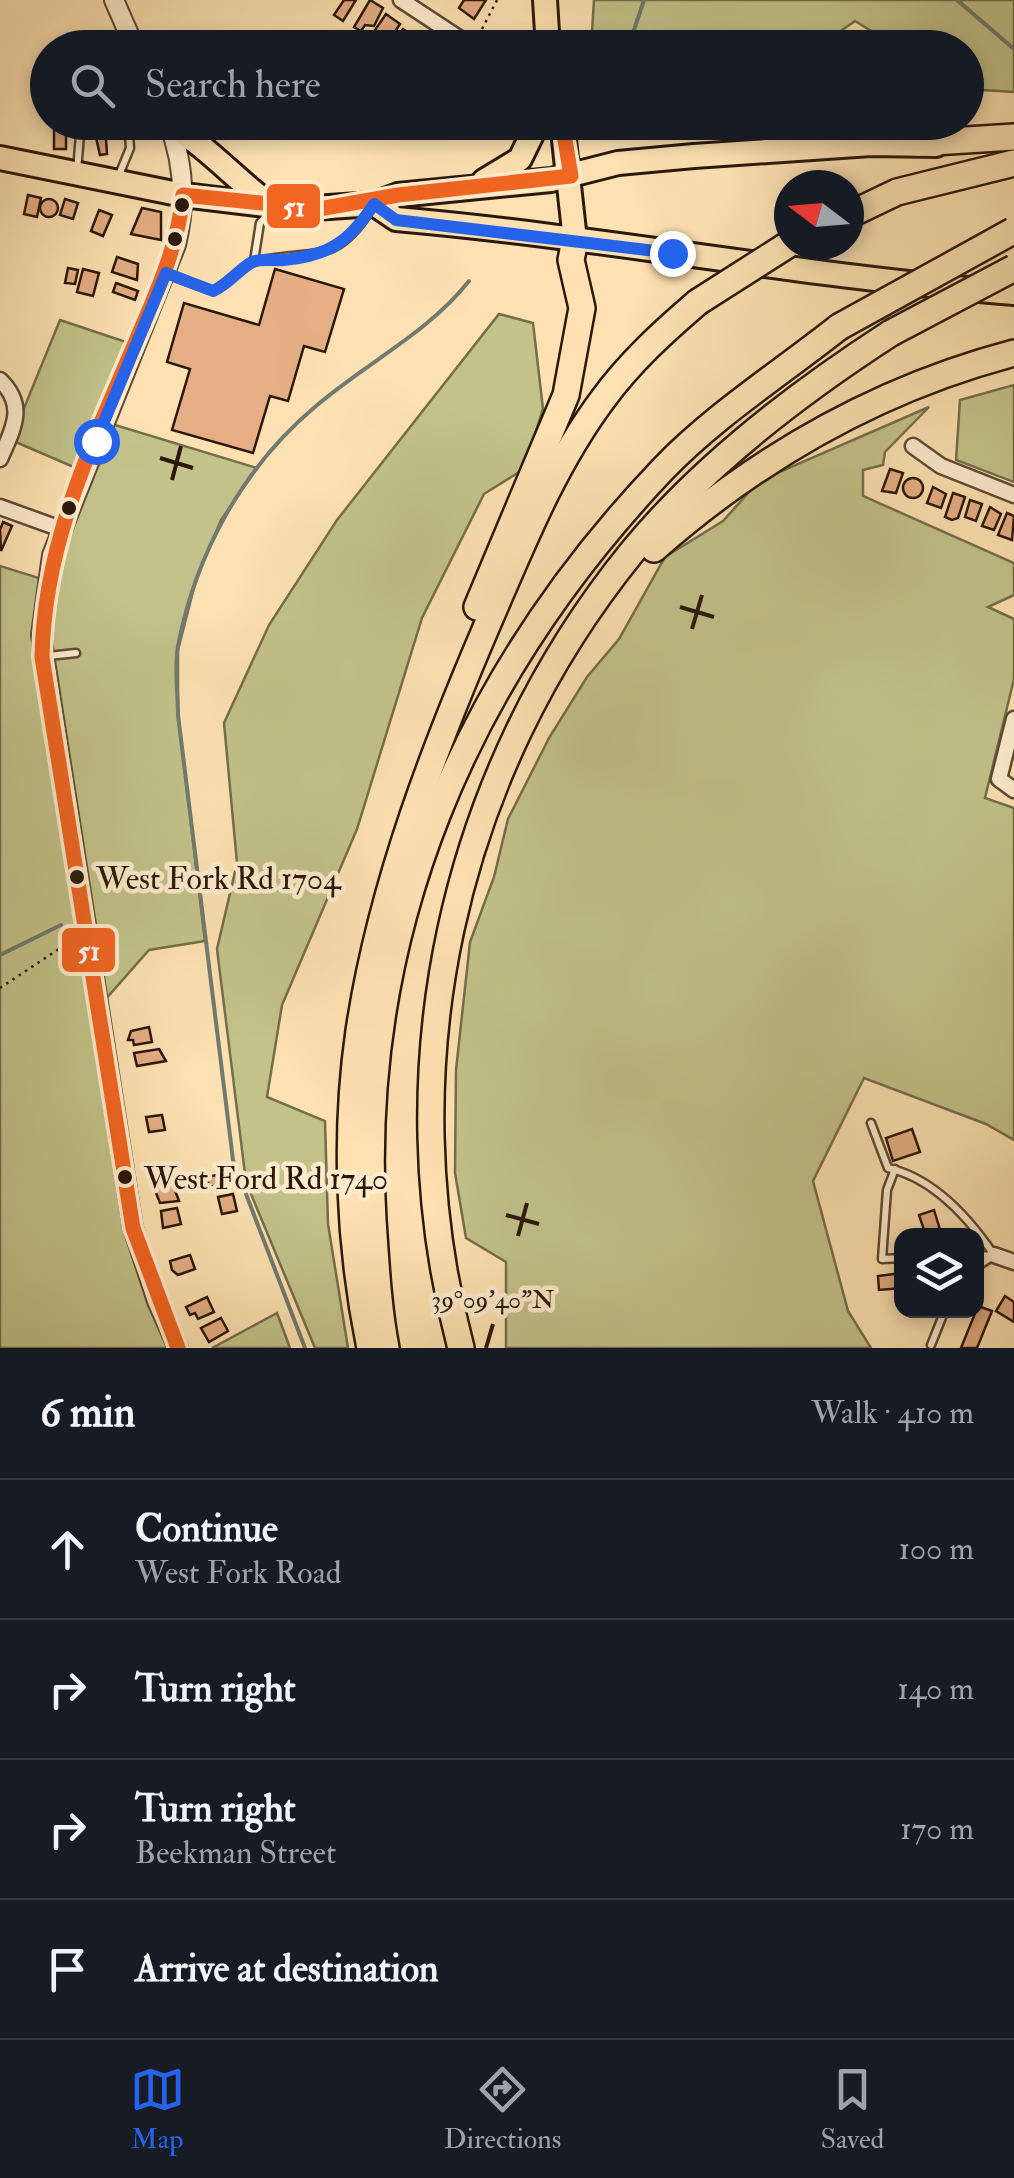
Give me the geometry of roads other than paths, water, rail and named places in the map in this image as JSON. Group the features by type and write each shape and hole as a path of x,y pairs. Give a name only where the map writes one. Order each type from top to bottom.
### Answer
{"highway":[{"path":"918,143 1014,141"},
{"path":"864,207 896,192 1014,162"},
{"path":"386,1348 376,1274 370,1174 378,1044 393,953 407,902 461,755 538,620 607,531 666,466 840,327 1014,231"},
{"path":"422,794 426,760 456,660 566,395 582,308 572,260 575,240"},
{"path":"370,1348 353,1223 354,1072 374,946 422,794 489,620 572,444 633,362 698,302 774,254"},
{"path":"461,1348 439,1252 431,1188 428,1120 438,991 465,865 521,721 556,662 634,550 682,498 828,373 891,333 1014,268"},
{"path":"965,289 1014,284"},
{"path":"556,662 621,582 715,495 799,439 864,406 1014,352"}],"main road":[{"path":"545,0 547,30"},
{"path":"195,140 227,174 273,208"},
{"path":"462,190 491,179 520,159 529,140"},
{"path":"565,140 575,240"},
{"path":"0,158 183,195 273,208 374,204 398,195 571,176 618,164 694,156 918,143"},
{"path":"374,204 396,220 575,240 837,277 1014,293"}],"street":[{"path":"114,0 127,30"},
{"path":"401,0 448,30"},
{"path":"174,140 183,195 180,226 166,273 60,529 45,581 42,657 133,1228 178,1348"},
{"path":"0,380 11,391 18,409 0,459"},
{"path":"913,446 940,466 1014,495"},
{"path":"0,506 60,529"},
{"path":"1014,722 1000,775 1003,786 1014,790"},
{"path":"994,1255 1014,1262"}],"lane":[{"path":"77,172 80,140"},
{"path":"118,181 129,140"},
{"path":"166,273 213,291 229,284 254,261 317,256 341,246 356,232 374,204"},
{"path":"254,261 260,223 273,208"},
{"path":"42,657 76,652"},
{"path":"871,1122 888,1168 910,1173 935,1190 977,1230 994,1255"},
{"path":"894,1258 882,1258 888,1190 895,1169"},
{"path":"984,1256 994,1255"},
{"path":"984,1262 994,1255"},
{"path":"931,1346 942,1318"}],"waterway":[{"path":"634,30 644,0"},
{"path":"957,0 1014,49"},
{"path":"305,1348 233,1160 178,715 178,646 210,545 266,456 316,406 416,332 469,281"},
{"path":"0,955 61,925"}],"place":[{"name":"West Fork Rd 1704","path":"77,877"},
{"name":"West Ford Rd 1740","path":"125,1177"}]}
